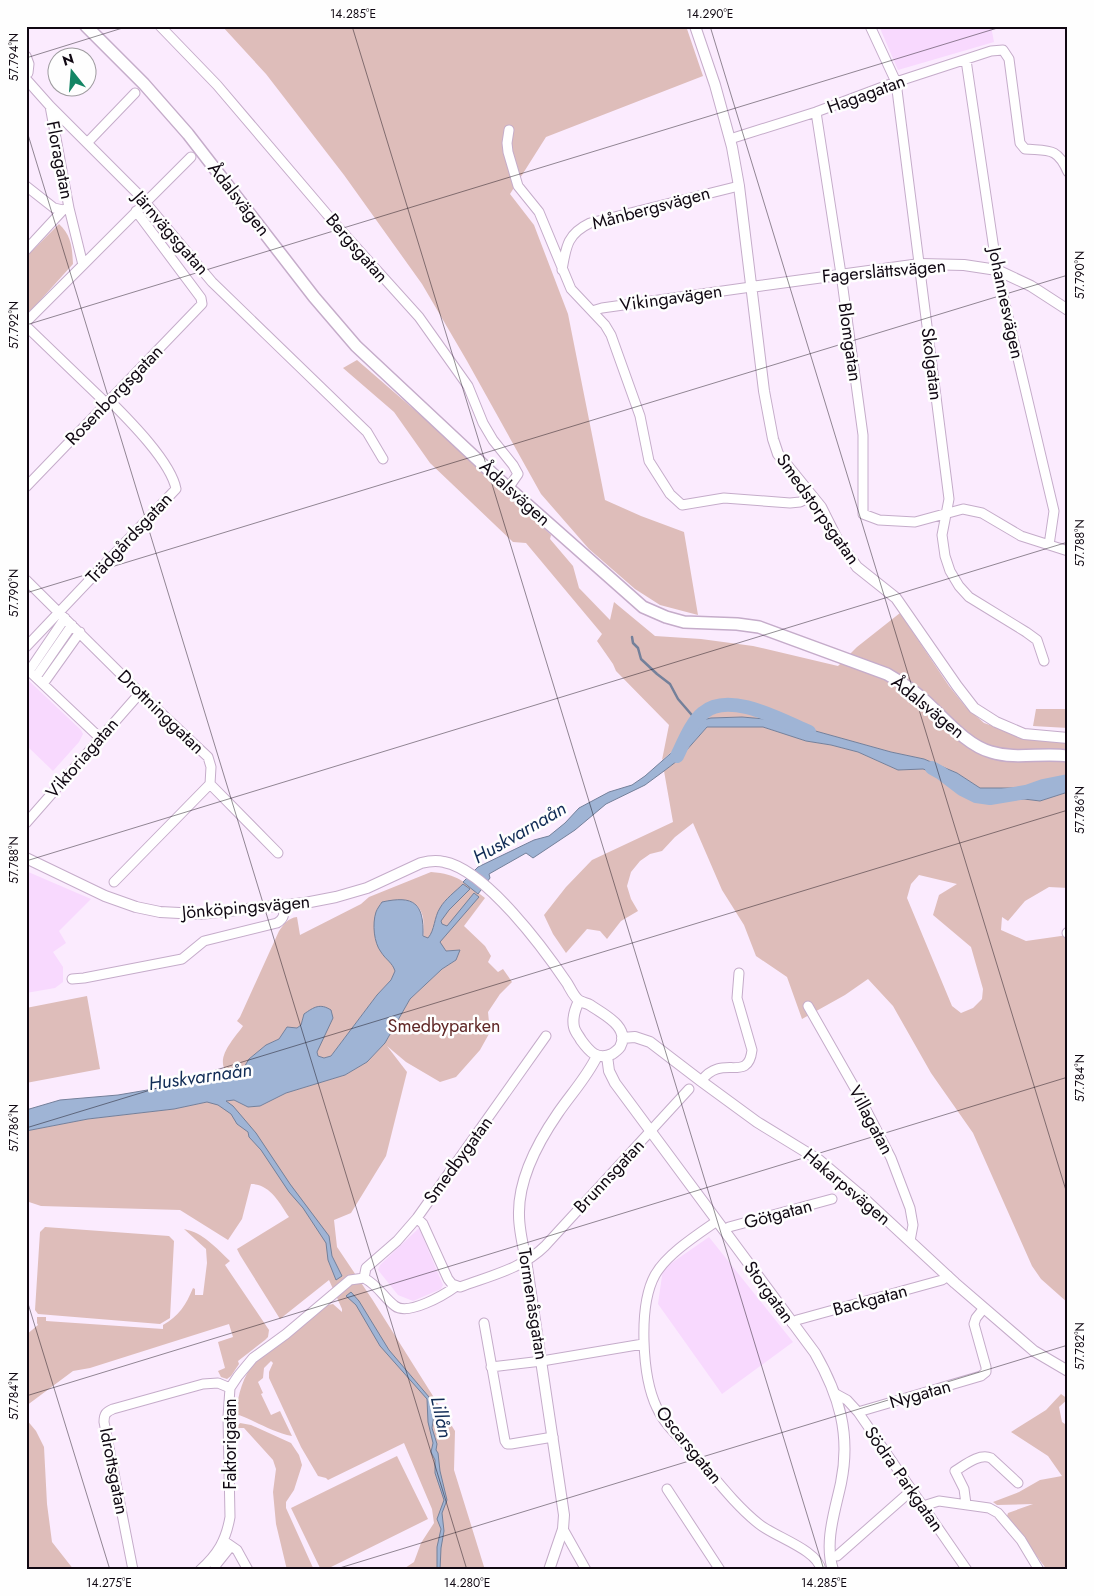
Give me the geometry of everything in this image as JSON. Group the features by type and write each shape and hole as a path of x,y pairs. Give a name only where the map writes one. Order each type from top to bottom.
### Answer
{"main road":[{"name":"Ådalsvägen","path":"86,26 144,84 188,134 314,297 356,346 476,458 643,607 684,622 737,624 758,627 887,674 921,696 980,749 1021,757 1041,754 1068,756"}],"street":[{"name":"Bergsgatan","path":"160,26 217,85 337,226 419,318 468,386 483,423 518,474 509,487"},
{"name":"Smedstorpsgatan","path":"695,26 715,85 730,139 739,186 764,391 773,439 778,454 820,507 836,539 857,567 896,598 974,708 996,722 1024,734 1068,738"},
{"name":"Skolgatan","path":"870,26 896,82 949,499 942,535 944,556 959,586 969,597 1037,640 1044,661"},
{"name":"Hagagatan","path":"730,139 816,112 896,82 1003,50 1009,59 1020,143 1025,149 1052,151 1062,158 1068,172"},
{"path":"26,56 29,64 28,73 26,74"},
{"name":"Johannesvägen","path":"966,60 997,270 1054,511 1048,545"},
{"name":"Järnvägsgatan","path":"26,79 145,203 212,282 367,432 383,459"},
{"path":"87,142 136,93"},
{"name":"Floragatan","path":"50,106 66,209 83,264"},
{"name":"Blomgatan","path":"816,112 863,435 862,514 879,520 915,522 945,515"},
{"path":"509,130 508,152 518,186 539,212 571,289 605,325 611,335 640,416 649,461 670,494 682,506 724,498 790,503 800,502 812,496"},
{"path":"107,402 26,324 83,264 191,157"},
{"path":"26,186 54,208 66,209"},
{"name":"Månbergsvägen","path":"562,270 569,240 578,229 590,223 739,186"},
{"path":"26,250 66,209"},
{"name":"Rosenborgsgatan","path":"26,487 202,304 201,298 170,254 136,211"},
{"name":"Fagerslättsvägen","path":"751,287 920,264 964,265 997,270 1031,286 1068,310"},
{"name":"Vikingavägen","path":"592,311 751,287"},
{"name":"Trädgårdsgatan","path":"26,647 66,618 176,489 173,477 167,467 127,418 107,402"},
{"path":"945,515 963,509 982,513 1021,536 1068,551"},
{"name":"Drottninggatan","path":"26,580 140,693 208,757 211,766 210,784"},
{"path":"34,675 66,618"},
{"path":"34,675 80,632"},
{"path":"34,675 99,737"},
{"name":"Viktoriagatan","path":"26,823 99,737 140,693"},
{"path":"114,882 210,784 278,853"},
{"name":"Jönköpingsvägen","path":"26,858 105,896 153,911 199,914 322,900 349,894 429,862 444,862 468,873 493,893 517,917 570,987 578,1001"},
{"path":"72,979 182,959 204,941 277,923 284,916 283,905"},
{"path":"700,1082 714,1070 738,1068 746,1065 751,1059 752,1050 737,998 740,972"},
{"path":"602,1056 589,1051 573,1025 578,1001 590,1005 616,1023 621,1030 622,1038"},
{"name":"Villagatan","path":"808,1006 892,1158 910,1208 913,1225 910,1241"},
{"name":"Smedbygatan","path":"364,1278 366,1268 397,1241 417,1218 546,1036"},
{"name":"Hakarpsvägen","path":"622,1038 635,1037 644,1039 700,1082 757,1122 819,1160 1034,1351 1068,1371"},
{"name":"Tormenåsgatan","path":"550,1570 563,1529 564,1516 519,1216 520,1200 531,1162 557,1114 586,1074 602,1056 619,1048 622,1038"},
{"name":"Storgatan","path":"602,1056 611,1076 815,1353 836,1394 842,1420 844,1449 841,1481 829,1550 834,1557 833,1570"},
{"name":"Brunnsgatan","path":"455,1287 460,1287 517,1266 542,1249 689,1089"},
{"name":"Götgatan","path":"724,1230 729,1227 832,1199"},
{"path":"364,1278 374,1283 396,1307 402,1309 412,1309 446,1294 455,1287 448,1279 424,1224 417,1218"},
{"name":"Oscarsgatan","path":"717,1221 673,1255 654,1276 645,1312 643,1344 646,1372 652,1396 657,1409 668,1425 752,1518 769,1532 807,1551 820,1566"},
{"name":"Backgatan","path":"792,1323 797,1320 942,1280 948,1276"},
{"name":"Faktorigatan","path":"200,1570 227,1544 230,1517 228,1417 230,1388 253,1358 286,1334 350,1280 364,1278"},
{"name":"Nygatan","path":"858,1412 981,1376 986,1372 974,1324 984,1308"},
{"path":"484,1323 505,1441 508,1444 553,1437"},
{"path":"492,1367 542,1361 643,1344"},
{"name":"Idrottsgatan","path":"133,1570 104,1416 113,1409 203,1384 218,1382 230,1388"},
{"name":"Södra Parkgatan","path":"836,1394 847,1400 858,1412 967,1570"},
{"path":"966,1504 964,1489 955,1471 979,1458 986,1456 991,1458 1018,1483"},
{"path":"666,1488 720,1570"},
{"path":"834,1557 912,1490"},
{"path":"923,1506 939,1501 989,1508 998,1513 1020,1540 1039,1570"},
{"path":"563,1529 586,1570"},
{"path":"217,1570 215,1566 227,1544 236,1550 248,1570"}],"shaded area":[{"path":"879,26 991,26 994,42 898,70"},
{"path":"26,678 83,734 79,742 53,771 26,745"},
{"path":"26,871 91,899 59,931 66,943 53,952 63,967 63,982 55,988 26,993"},
{"path":"419,1228 443,1285 441,1289 413,1301 398,1295 378,1270 380,1265"},
{"path":"709,1237 793,1342 722,1394 658,1304 663,1269"}],"green space":[{"path":"222,26 686,26 703,76 546,137 510,194 534,225 568,314 605,500 684,532 698,615 660,605 635,589 589,549 541,494 422,284 344,175 266,74"},
{"path":"59,224 69,238 72,247 73,264 26,316 26,257"},
{"path":"357,360 432,425 551,535 550,539 573,566 579,588 610,620 614,602 655,636 701,639 753,646 838,666 857,647 900,613 949,686 965,706 984,723 1032,739 1068,743 1068,776 1037,788 980,788 957,773 924,759 891,752 776,720 742,717 711,718 698,721 687,739 662,760 669,725 616,671 597,641 602,634 526,543 513,542 430,463 394,412 343,368"},
{"path":"1036,709 1068,709 1068,728 1033,726"},
{"path":"707,727 763,727 806,741 858,752 898,770 923,769 954,780 963,791 997,801 1024,799 1040,801 1068,792 1068,888 1049,887 1025,901 1008,921 1002,917 1001,930 1026,941 1068,935 1068,1303 1041,1279 1032,1266 973,1133 931,1073 893,1006 868,979 845,995 802,1019 787,977 756,956 744,925 722,890 693,823 675,837 662,851 650,854 640,861 631,872 627,886 631,899 638,911 621,921 607,939 600,931 587,929 566,953 553,934 544,915 566,887 592,860 673,822 664,771 677,761","holes":["919,875 957,884 939,895 933,915 971,947 983,989 982,999 973,1008 961,1013 952,1006 907,898 911,884"]},
{"name":"Smedbyparken","path":"431,872 454,877 466,883 485,898 464,926 485,946 491,956 488,962 498,972 503,969 512,982 500,994 488,1012 490,1032 480,1050 456,1077 440,1082 406,1062 387,1046 407,1072 386,1156 351,1213 334,1220 337,1247 455,1431 454,1470 485,1570 402,1570 414,1562 421,1543 434,1523 432,1509 404,1443 328,1480 318,1476 301,1447 269,1378 269,1372 273,1363 271,1361 264,1368 263,1378 258,1382 263,1393 261,1394 271,1415 280,1411 292,1436 277,1432 236,1414 242,1385 248,1372 257,1360 328,1305 333,1304 342,1312 329,1280 280,1319 240,1255 237,1249 289,1217 269,1190 251,1184 242,1219 228,1240 180,1210 41,1206 26,1201 26,1131 88,1119 174,1109 207,1102 234,1100 248,1107 260,1106 286,1093 345,1075 367,1062 385,1043 410,999 442,969 456,960 459,950 446,951 440,943 440,927 437,915 432,933 428,938 424,938 421,910 412,902 395,900 382,902 385,957 392,962 395,971 391,980 377,995 331,1056 324,1058 318,1056 317,1052 320,1044 304,1014 301,1025 297,1028 287,1027 279,1039 266,1045 249,1059 243,1069 231,1076 225,1070 223,1058 243,1026 237,1021 279,931 286,922 297,917 300,935 361,904 369,897"},
{"path":"87,996 100,1069 26,1083 26,1008"},
{"path":"45,1227 169,1236 174,1241 170,1318 160,1324 38,1314 35,1310 40,1232"},
{"path":"184,1229 204,1237 230,1261 225,1265 269,1330 268,1337 238,1361 239,1364 227,1379 221,1377 218,1371 225,1368 218,1342 233,1337 229,1324 90,1368 73,1371 26,1406 26,1335 38,1325 37,1317 46,1317 46,1321 163,1329 163,1325 181,1310 193,1288 195,1289 195,1295 203,1295 207,1263 206,1249"},
{"path":"1061,1394 1068,1399 1059,1407 1062,1422 1068,1426 1068,1570 1047,1570 1007,1516 1008,1513 1033,1504 997,1505 993,1502 1019,1492 1040,1480 1062,1476 1048,1456 1011,1432 1046,1410"},
{"path":"26,1419 36,1431 44,1447 47,1504 52,1542 74,1570 26,1570"},
{"path":"240,1423 251,1425 291,1443 299,1455 302,1465 294,1490 286,1502 286,1508 314,1570 287,1570 276,1524 273,1492 276,1469 273,1460 244,1428 236,1428"},
{"path":"397,1456 428,1519 325,1570 321,1570 291,1508"}],"water":[{"name":"Huskvarnaån","path":"742,717 776,720 891,752 924,759 957,773 980,788 1037,788 1068,776 1068,792 1040,801 1024,799 997,801 963,791 954,780 923,769 898,770 858,752 806,741 763,727 707,727 677,761 645,785 606,804 575,830 533,858 526,853 489,874 490,878 478,894 463,882 478,867 534,840 549,836 579,808 609,792 632,785 687,739 698,721 711,718"},
{"path":"463,884 470,889 441,921 442,924 447,926 474,893 479,897 440,942 446,951 460,950 456,960 442,969 410,999 385,1043 367,1062 345,1075 286,1093 260,1106 248,1107 234,1100 226,1101 233,1106 256,1133 290,1184 329,1236 332,1256 342,1276 336,1280 328,1260 326,1243 303,1208 289,1192 261,1150 249,1137 248,1132 237,1124 231,1114 218,1105 207,1102 174,1109 88,1119 26,1131 26,1110 60,1100 118,1095 218,1078 225,1072 231,1076 243,1069 249,1059 266,1045 279,1039 287,1027 297,1028 301,1025 304,1014 320,1006 331,1010 333,1018 317,1052 318,1056 324,1058 331,1056 377,995 391,980 395,971 383,955 375,939 376,911 382,902 402,900 415,904 422,916 423,936 428,938 442,905"},
{"path":"351,1292 359,1301 389,1350 429,1397 434,1415 432,1428 437,1444 436,1450 447,1500 442,1513 444,1531 440,1570 437,1570 437,1547 441,1529 437,1519 444,1500 435,1473 435,1460 431,1452 433,1443 428,1422 427,1399 380,1346 356,1305 346,1296"}],"waterway":[{"path":"632,637 641,659 670,684 678,699 697,721"},
{"name":"Huskvarnaån","path":"677,756 695,722 703,713 714,707 727,705 741,706 771,715 809,732"},
{"name":"Huskvarnaån","path":"932,768 962,789 976,796 990,798 1026,792 1068,781"}],"water label":[{"name":"Lillån","path":"442,1417"}]}
